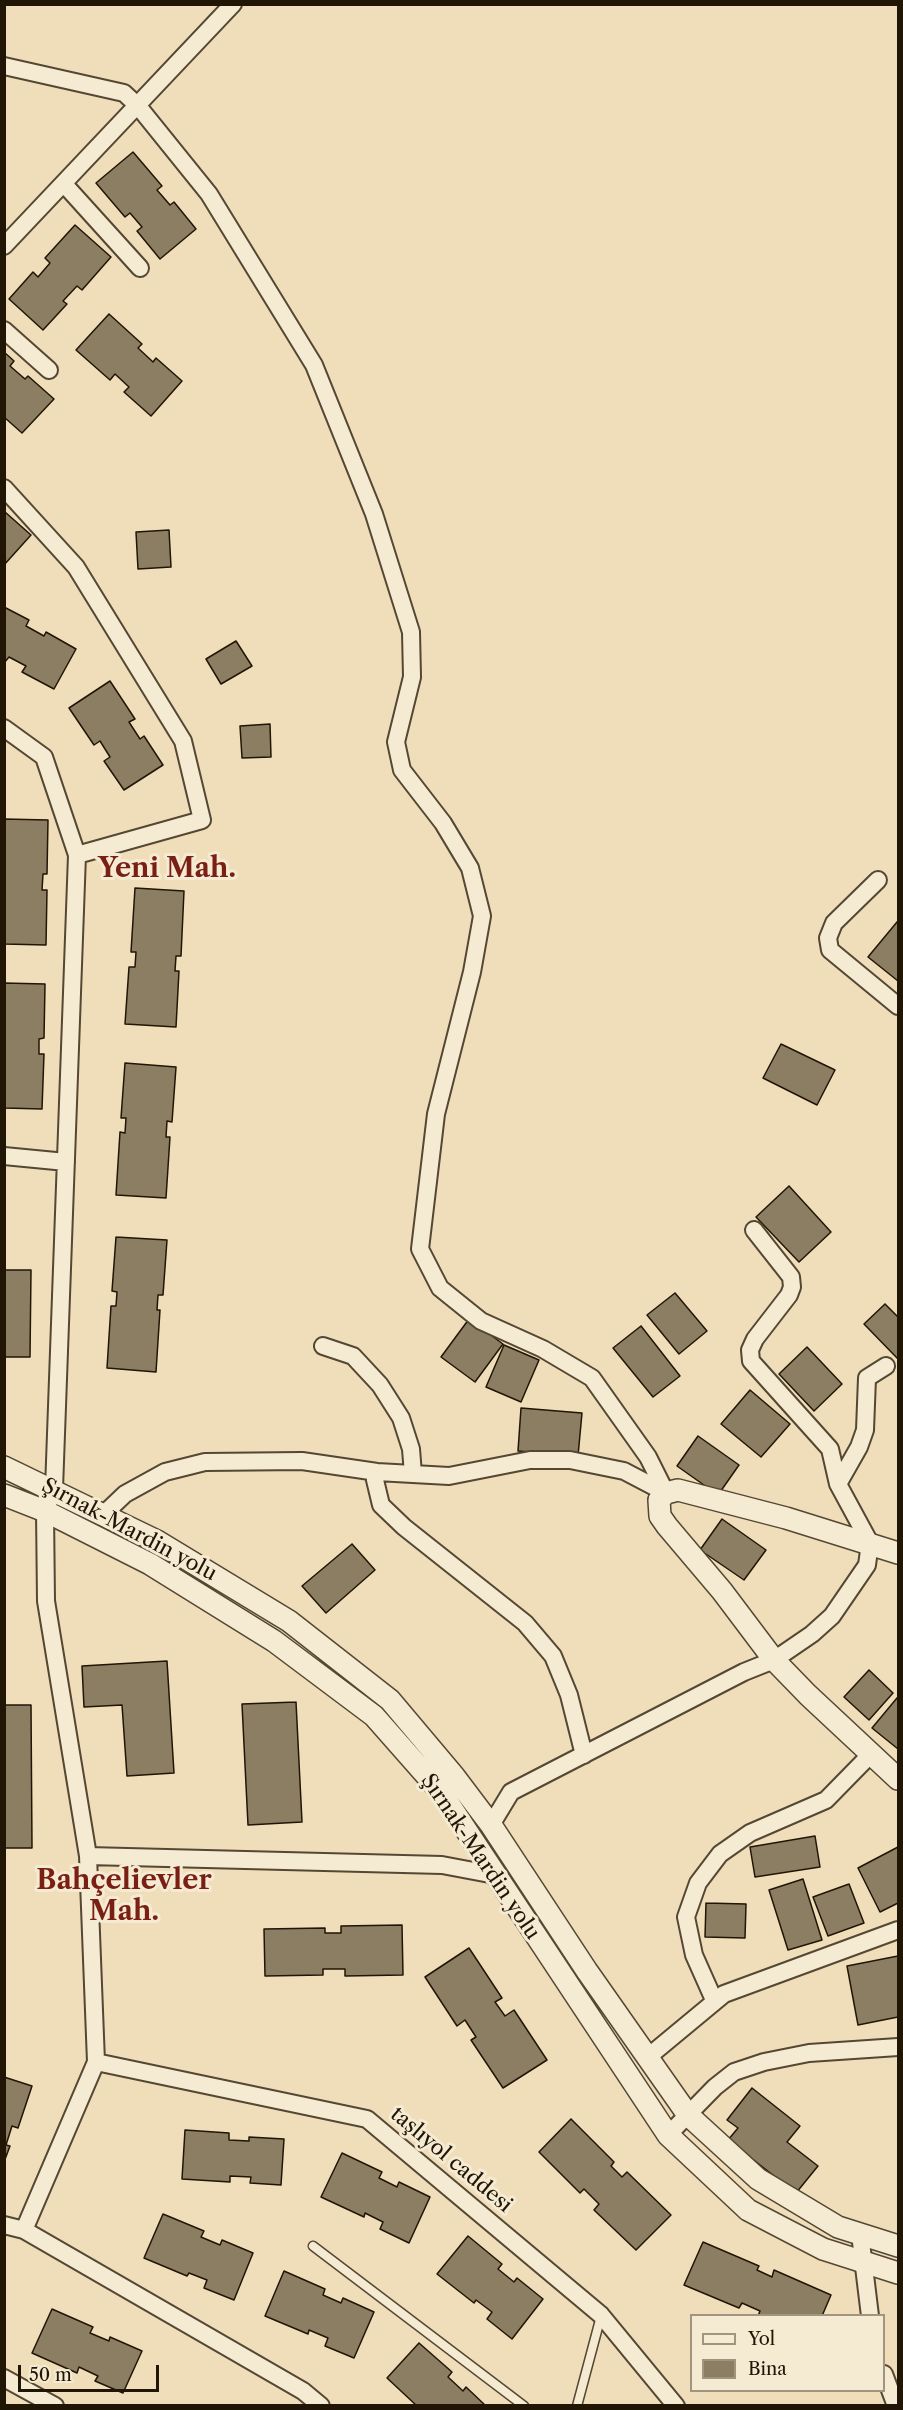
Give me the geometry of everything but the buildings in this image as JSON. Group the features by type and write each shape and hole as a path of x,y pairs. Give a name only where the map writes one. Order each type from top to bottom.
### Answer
{"street":[{"path":"4,246 233,4"},
{"path":"4,66 124,93 138,106 171,144 209,194 314,365 374,514 411,632 412,677 396,742 402,770 443,823 470,868 482,916 472,972 436,1113 420,1249 440,1288 481,1320 543,1349 592,1378 648,1457 666,1493"},
{"path":"64,184 140,268"},
{"path":"4,330 49,370"},
{"path":"4,488 76,567 183,741 202,820 77,855"},
{"path":"4,728 44,757 77,855 54,1489 45,1511 46,1601 88,1856 96,2062 24,2230"},
{"path":"878,880 834,923 828,938 830,950 898,1006"},
{"path":"4,1156 66,1162"},
{"path":"491,1825 511,1792 744,1672 774,1660 812,1634 832,1616 867,1565 870,1543 838,1484 830,1449 752,1361 750,1350 755,1339 789,1295 792,1287 791,1277 754,1230"},
{"path":"323,1346 353,1356 381,1385 401,1418 411,1449 413,1474"},
{"path":"838,1484 859,1447 865,1430 867,1378 886,1366"},
{"path":"104,1514 124,1494 165,1472 205,1462 302,1461 377,1472 448,1476 530,1460 570,1460 624,1472 666,1493"},
{"name":"Şırnak-Mardin yolu","path":"4,1467 54,1489 157,1541 289,1621 390,1700 454,1776 491,1825 688,2115 758,2179 838,2227 898,2246"},
{"path":"377,1472 375,1480 381,1505 404,1527 525,1623 553,1656 569,1695 584,1755"},
{"path":"898,1553 870,1543 678,1490 666,1493 659,1500 660,1516 774,1660 898,1779"},
{"name":"Şırnak-Mardin yolu","path":"4,1494 45,1511 150,1564 274,1641 374,1716 441,1792 668,2135 748,2210 823,2249 898,2273"},
{"path":"714,2000 694,1954 686,1917 698,1883 720,1854 750,1833 826,1800 872,1753"},
{"path":"88,1856 442,1865 495,1875"},
{"path":"648,2057 714,2000 898,1930"},
{"path":"668,2135 734,2072 764,2062 809,2053 898,2047"},
{"name":"taşlıyol caddesi","path":"96,2062 367,2119 601,2315 676,2406"},
{"path":"4,2225 24,2230 303,2391 321,2406"},
{"path":"860,2234 870,2314"},
{"path":"885,2376 895,2401"},
{"path":"4,2378 55,2406"}],"lane":[{"path":"314,2246 524,2406"},
{"path":"577,2406 601,2315"}],"district":[{"name":"Yeni Mah.","path":"167,869"},
{"name":"Bahçelievler Mah.","path":"124,1896"}]}
